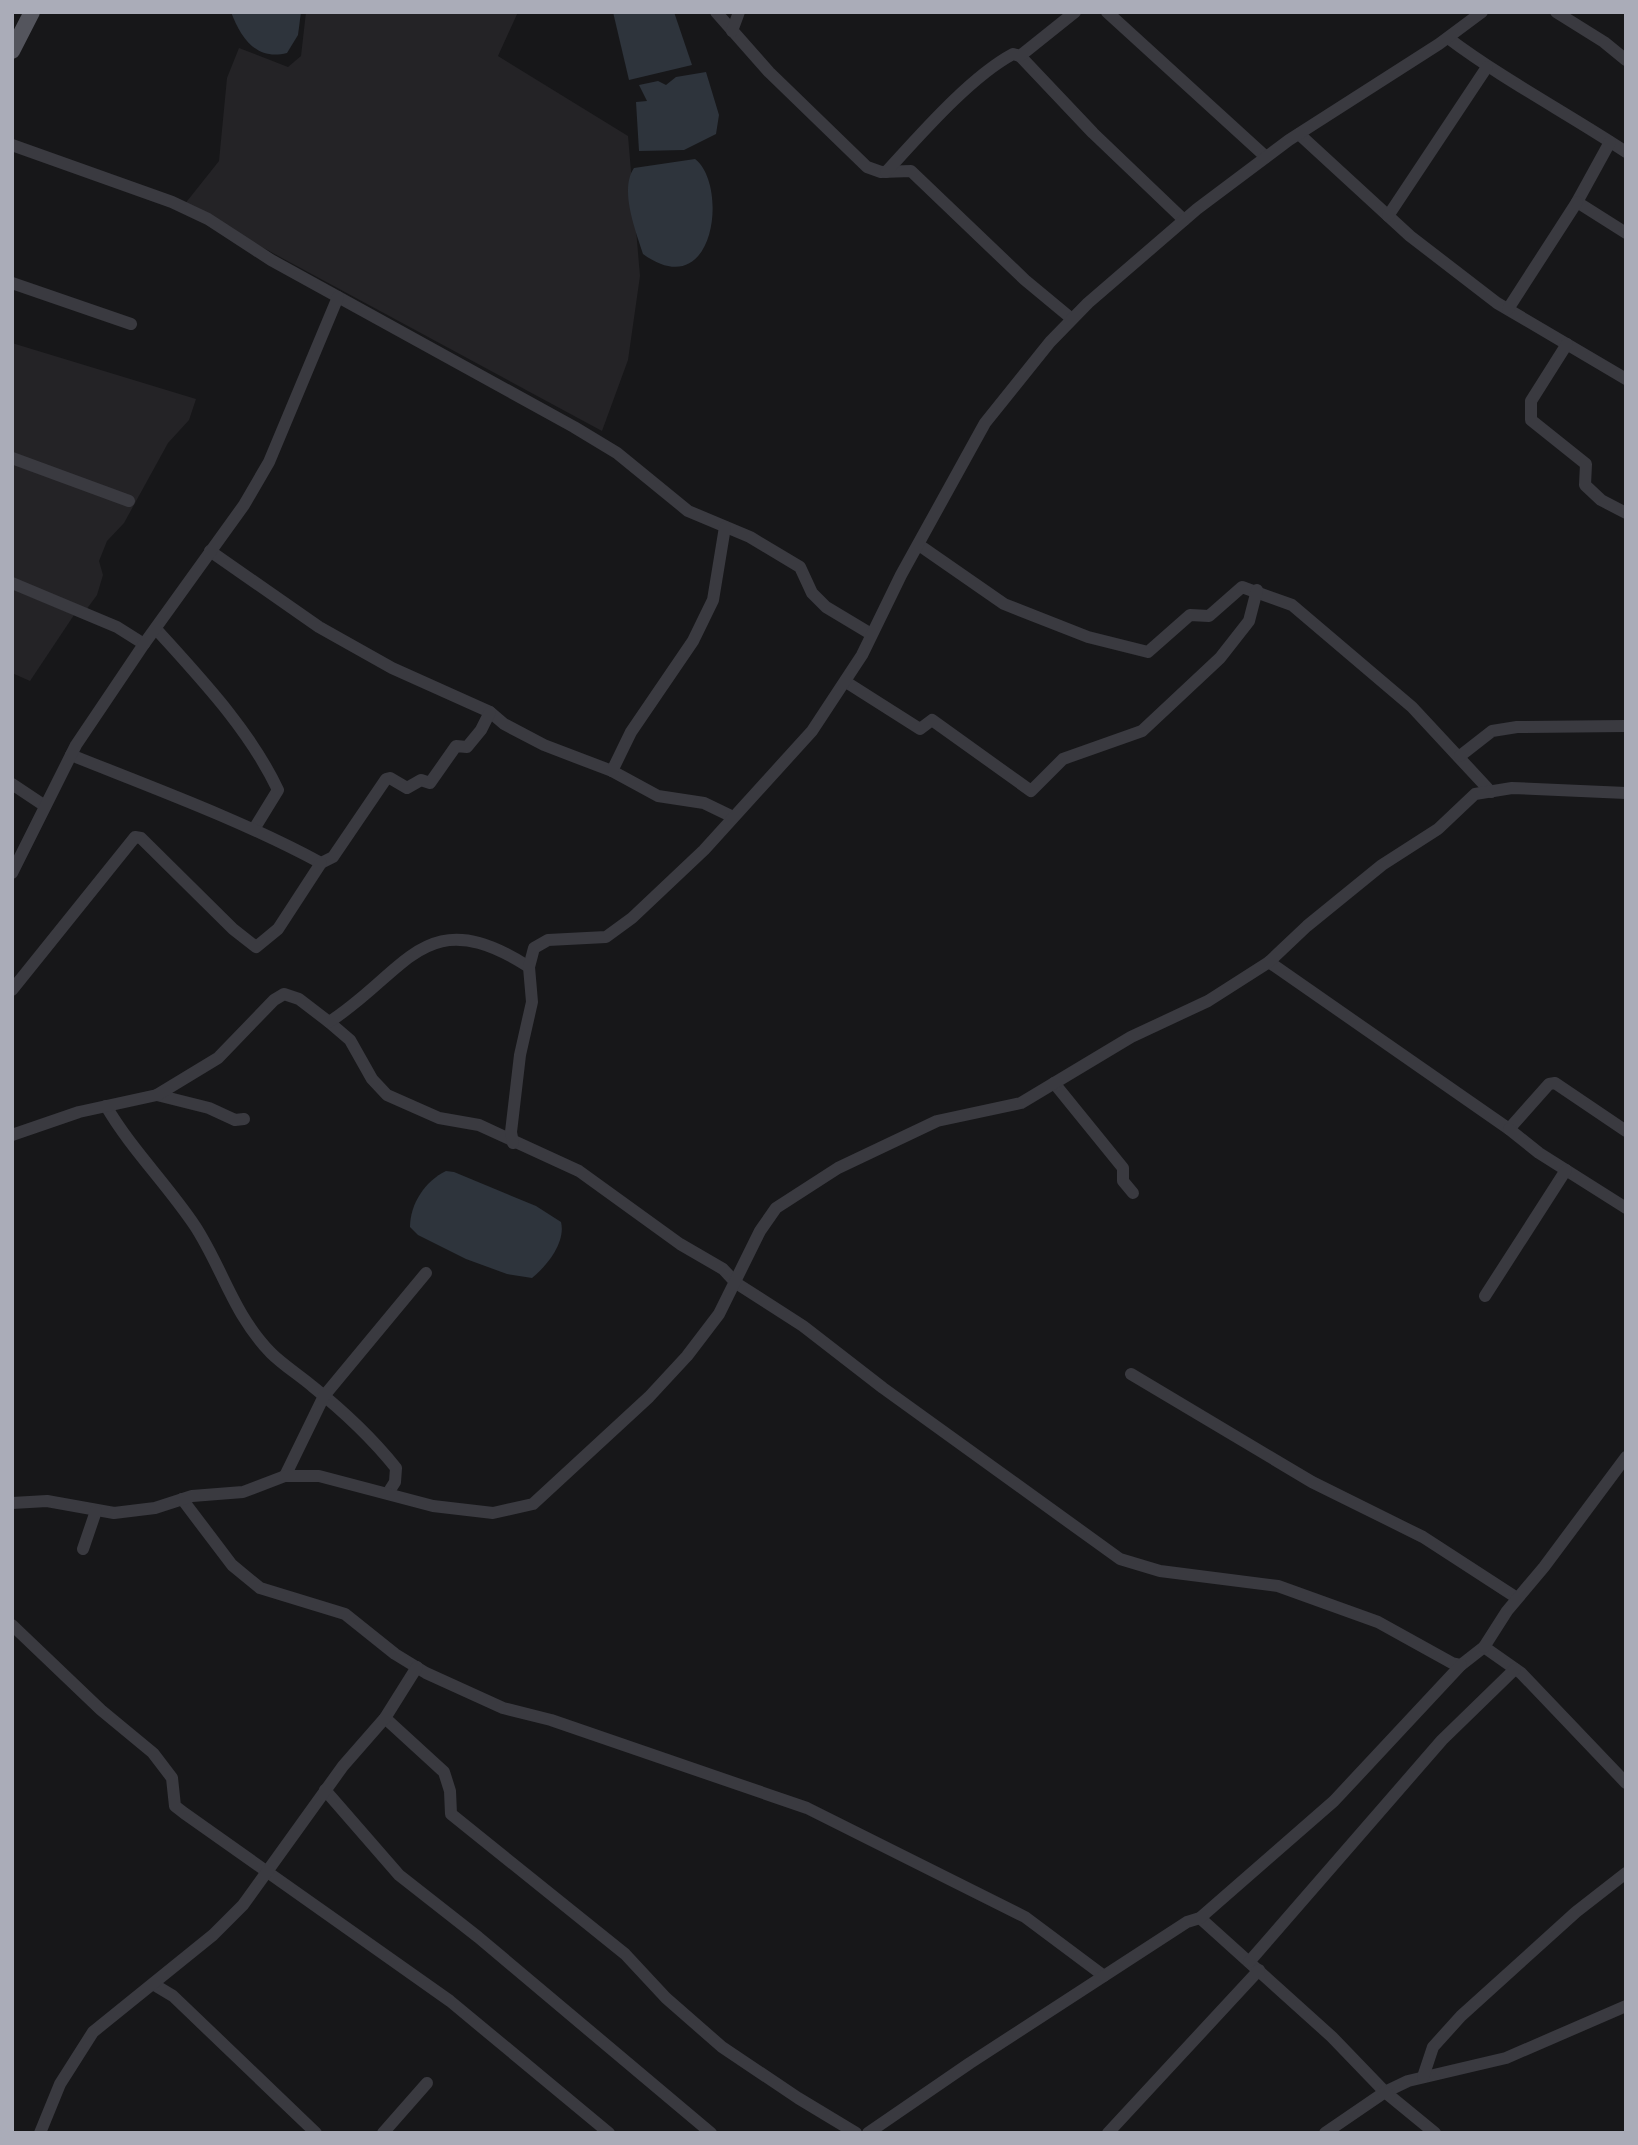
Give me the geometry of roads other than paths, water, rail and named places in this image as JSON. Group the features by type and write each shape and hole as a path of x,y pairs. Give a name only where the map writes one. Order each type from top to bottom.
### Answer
{"main road":[{"path":"12,51 32,12"}],"street":[{"path":"716,12 843,147 867,167 886,172 911,171 1025,280 1072,319"},
{"path":"732,31 739,12"},
{"path":"1020,56 1075,12"},
{"path":"1107,12 1266,157"},
{"path":"513,1143 511,1132 520,1055 532,1002 529,967 534,948 548,940 606,937 623,925 704,850 812,731 846,682 985,423 1072,319 1184,220 1266,157 1448,38 1482,12"},
{"path":"1556,12 1604,42 1626,60"},
{"path":"1448,38 1487,67 1557,106 1626,152"},
{"path":"886,172 981,77 1013,54 1020,56 1093,133 1184,220"},
{"path":"1388,216 1487,67"},
{"path":"1299,134 1388,216 1508,309 1626,379"},
{"path":"1508,309 1577,202 1610,142"},
{"path":"12,145 172,202 208,219 271,260 617,453 688,511 750,537 800,567 812,593 826,607 871,634"},
{"path":"1577,202 1626,233"},
{"path":"12,283 131,324"},
{"path":"12,873 71,755 144,644 244,505 269,462 338,298"},
{"path":"1567,344 1531,401 1531,420 1586,464 1585,485 1590,491 1626,513"},
{"path":"12,458 129,500"},
{"path":"612,771 631,732 693,641 713,600 725,527"},
{"path":"919,545 1004,604 1087,636 1148,652 1190,615 1209,616 1242,587 1257,590 1292,605 1412,707 1461,756 1491,792"},
{"path":"210,551 359,651 489,712 504,724 544,745 612,771 658,796 704,803 733,817"},
{"path":"12,583 117,627 144,644"},
{"path":"846,682 920,729 932,720 1031,791 1063,759 1142,731 1220,658 1249,621 1257,590"},
{"path":"156,629 246,733 267,766 278,790 254,829"},
{"path":"12,990 135,836 256,947 278,929 321,863 333,857 386,779 390,778 407,788 421,780 430,783 456,746 467,747 473,741 489,712"},
{"path":"1461,756 1492,731 1517,727 1626,726"},
{"path":"71,755 170,792 254,829 321,863"},
{"path":"12,784 45,806"},
{"path":"12,1503 47,1501 114,1513 155,1508 182,1499 243,1492 285,1476 319,1476 433,1506 493,1513 533,1504 672,1372 719,1314 760,1231 776,1208 838,1168 937,1121 1021,1103 1131,1037 1208,1001 1269,961 1382,865 1438,829 1475,794 1512,788 1626,793"},
{"path":"329,1022 367,995 383,975 436,942 461,937 472,939 494,947 529,967"},
{"path":"1269,961 1566,1170 1626,1208"},
{"path":"12,1135 106,1106 157,1095 218,1058 274,1000 284,995 299,999 350,1040 372,1079 387,1095 439,1118 479,1125 513,1143 579,1171 680,1244 723,1269 736,1283 803,1326 883,1388 1120,1559 1160,1571 1278,1586 1378,1622 1461,1665"},
{"path":"1054,1083 1118,1160 1123,1168 1123,1181 1133,1193"},
{"path":"1509,1129 1549,1084 1555,1083 1626,1132"},
{"path":"157,1095 209,1108 235,1119 244,1119"},
{"path":"106,1106 123,1134 194,1224 218,1264 225,1287 271,1353 324,1396 396,1468 394,1482 388,1493"},
{"path":"1485,1296 1566,1170"},
{"path":"285,1476 324,1396 426,1273"},
{"path":"1131,1374 1312,1482 1423,1537 1517,1598"},
{"path":"868,2133 1187,1922 1200,1918 1334,1801 1461,1665 1484,1647 1517,1598 1626,1457"},
{"path":"182,1499 232,1565 260,1588 345,1614 417,1667 503,1708 551,1720 807,1808 1025,1917 1104,1976"},
{"path":"83,1549 96,1511"},
{"path":"12,1625 101,1710 153,1753 172,1778 175,1805 265,1873 450,2001 609,2133"},
{"path":"1484,1647 1515,1669 1626,1783"},
{"path":"40,2133 60,2084 93,2032 214,1935 243,1905 325,1790 385,1718 417,1667"},
{"path":"1108,2133 1254,1966 1442,1740 1515,1669"},
{"path":"385,1718 444,1772 450,1791 451,1814 625,1954 666,1998 722,2047 856,2133"},
{"path":"325,1790 399,1875 478,1937 710,2133"},
{"path":"1423,2077 1433,2047 1461,2016 1576,1912 1626,1873"},
{"path":"1200,1918 1332,2037 1385,2092 1435,2133"},
{"path":"153,1984 173,1996 316,2133"},
{"path":"1325,2133 1385,2092 1423,2077 1506,2058 1626,2006"},
{"path":"383,2133 427,2083"}]}
